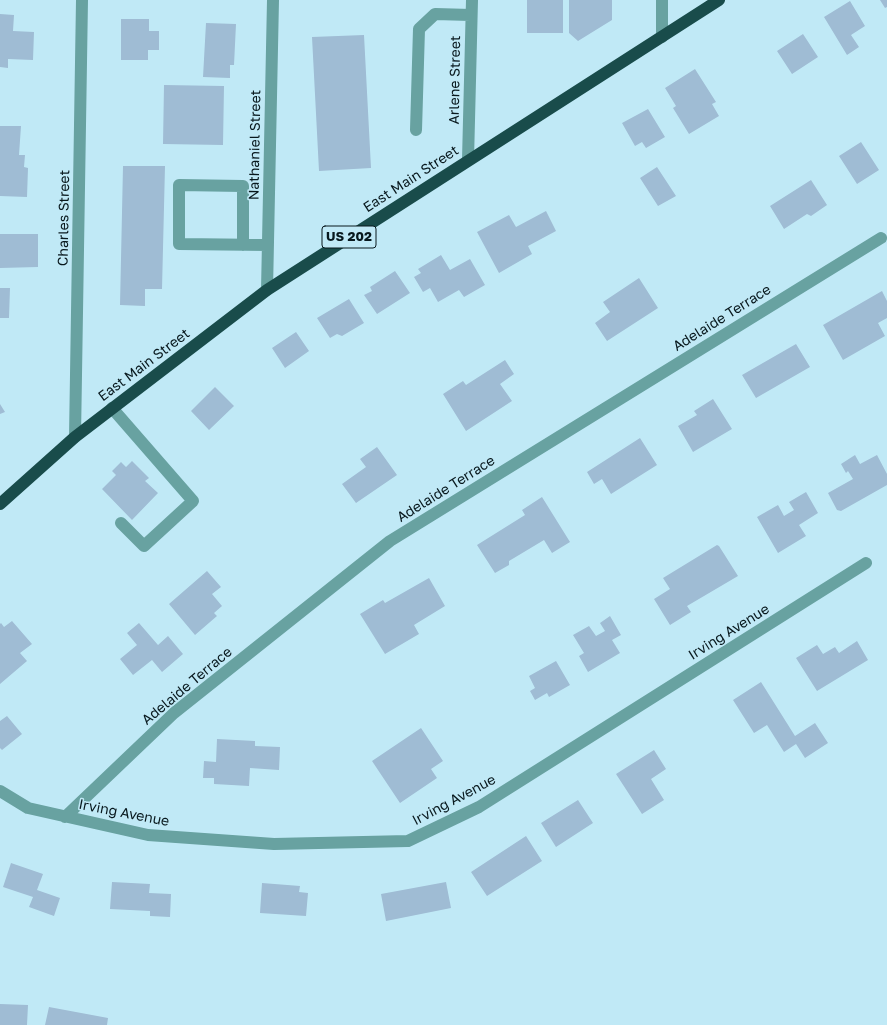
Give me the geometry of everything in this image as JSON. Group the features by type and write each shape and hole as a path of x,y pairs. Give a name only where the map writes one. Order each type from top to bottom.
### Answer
{"highway":[{"name":"East Main Street","path":"0,504 75,437 267,290 719,0"}],"street":[{"name":"Charles Street","path":"75,437 82,0"},
{"name":"Nathaniel Street","path":"267,290 273,0"},
{"name":"Arlene Street","path":"468,160 472,0"},
{"path":"662,0 662,37"},
{"path":"416,130 419,29 435,14 471,15"},
{"path":"243,245 243,186 179,185 179,244 243,245 268,245"},
{"name":"Adelaide Terrace","path":"65,817 174,713 390,541 880,238"},
{"path":"112,408 193,501 144,546 121,523"},
{"name":"Irving Avenue","path":"0,792 28,808 148,835 274,844 408,841 479,807 866,563"}],"building":[{"path":"527,0 563,0 563,33 527,33"},
{"path":"569,0 612,0 612,20 578,41 569,33"},
{"path":"880,0 887,0 887,7 885,8"},
{"path":"850,1 865,26 851,35 859,47 847,55 824,17"},
{"path":"0,14 14,15 13,31 34,32 33,60 8,59 8,68 0,67"},
{"path":"121,19 149,19 149,31 159,31 159,50 148,50 148,60 121,60"},
{"path":"206,23 236,24 234,65 230,65 230,78 203,77"},
{"path":"803,34 818,57 792,74 777,51"},
{"path":"364,35 371,168 319,171 312,37"},
{"path":"695,69 716,102 712,104 719,116 689,134 673,108 676,106 665,88"},
{"path":"164,85 224,86 223,145 163,144"},
{"path":"648,109 665,137 646,148 642,142 635,146 622,123"},
{"path":"0,126 21,126 19,155 25,155 24,167 28,168 27,197 0,196"},
{"path":"861,142 879,170 857,184 839,156"},
{"path":"123,166 165,166 162,289 145,289 145,306 120,305"},
{"path":"657,167 676,196 658,206 640,178"},
{"path":"811,180 827,205 811,216 807,214 784,229 770,206"},
{"path":"546,211 556,231 528,246 532,254 499,273 477,232 509,215 516,227"},
{"path":"0,234 38,234 38,267 0,268"},
{"path":"441,255 450,270 470,259 485,285 464,297 459,290 438,302 430,288 423,292 414,277 421,273 418,269"},
{"path":"395,271 410,293 377,314 364,295 372,291 370,287"},
{"path":"639,278 658,308 607,341 595,323 610,312 603,302"},
{"path":"0,288 10,288 9,318 0,318"},
{"path":"882,291 887,301 887,318 878,323 885,336 843,360 823,325"},
{"path":"349,299 364,323 342,336 337,334 330,338 317,318"},
{"path":"296,332 309,351 285,368 272,348"},
{"path":"796,344 810,367 756,398 742,375"},
{"path":"505,360 514,374 500,384 512,401 466,431 443,394 463,381 466,385"},
{"path":"215,387 234,406 209,430 191,411"},
{"path":"713,399 732,429 693,452 678,426 697,415 694,411"},
{"path":"0,404 5,412 0,414"},
{"path":"640,438 657,465 611,494 602,479 594,484 587,472"},
{"path":"377,447 397,475 356,503 342,484 366,467 360,459"},
{"path":"855,455 860,464 877,455 887,474 887,485 841,511 837,510 828,493 853,479 848,471 846,473 841,464"},
{"path":"132,461 149,478 145,481 158,493 132,520 102,489 116,475 112,471 121,462 126,467"},
{"path":"806,492 818,513 799,525 806,536 778,553 757,517 778,505 784,516 794,510 789,502"},
{"path":"542,497 570,542 552,553 544,540 509,561 509,565 495,573 477,545 525,515 522,510"},
{"path":"717,545 738,576 687,606 691,612 670,625 654,599 670,589 663,578"},
{"path":"207,571 221,587 212,594 222,606 214,613 217,616 195,635 169,604"},
{"path":"429,578 445,606 414,625 419,634 385,654 360,614 383,600 385,603"},
{"path":"610,616 621,635 612,640 620,653 588,672 579,656 584,653 573,635 589,626 596,636 605,631 600,623"},
{"path":"12,621 32,644 20,653 27,661 0,684 0,624 1,623 4,627"},
{"path":"139,623 158,645 168,636 183,654 162,672 152,660 133,675 120,659 137,645 127,633"},
{"path":"857,641 868,660 817,691 796,658 817,645 823,654 835,647 839,653"},
{"path":"556,661 570,685 549,697 547,693 535,700 530,691 535,688 529,676"},
{"path":"761,682 795,736 815,723 828,743 805,758 796,744 784,752 767,725 754,733 733,700"},
{"path":"7,716 22,734 2,750 0,748 0,721"},
{"path":"421,728 443,761 431,769 437,778 400,803 372,761"},
{"path":"217,739 255,741 255,746 280,747 279,770 250,768 249,786 214,784 214,778 203,778 204,761 216,762"},
{"path":"654,750 666,769 651,779 664,800 642,814 616,774"},
{"path":"578,800 593,823 556,847 541,823"},
{"path":"526,836 542,861 487,896 471,872"},
{"path":"11,863 43,874 37,890 60,898 54,916 29,907 33,897 3,887"},
{"path":"112,882 150,884 149,893 171,894 170,917 150,916 150,911 110,909"},
{"path":"446,882 451,908 386,921 381,894"},
{"path":"262,883 300,886 299,892 308,893 306,916 260,913"},
{"path":"0,1004 28,1005 27,1025 0,1025"},
{"path":"49,1007 108,1018 107,1025 45,1025"}]}
